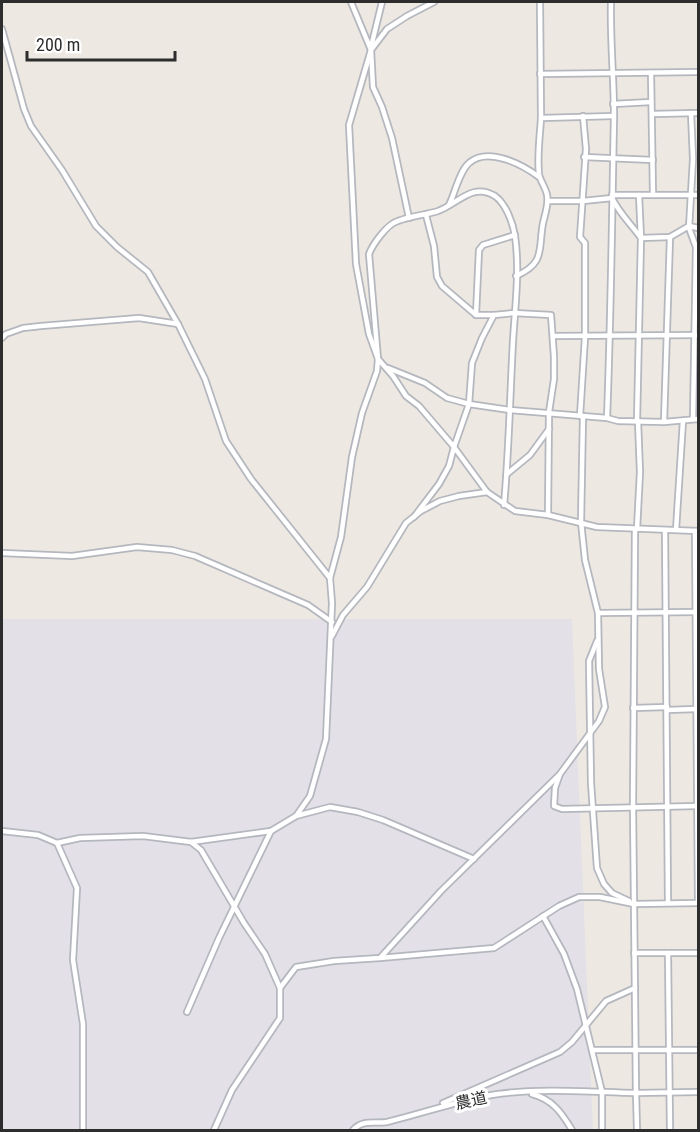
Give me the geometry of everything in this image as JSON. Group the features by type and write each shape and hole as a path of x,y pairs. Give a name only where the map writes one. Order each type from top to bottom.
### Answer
{"street":[{"path":"351,2 371,50 373,87 392,138 409,218"},
{"path":"280,988 296,968 334,961 494,948 559,906 579,897 600,897 634,904 699,901 697,531 597,527 548,515 515,511 487,492 454,447 419,406 406,396 378,359 369,334 356,264 349,125 371,50 382,2"},
{"path":"371,50 387,29 434,2"},
{"path":"516,276 527,272 541,254 548,201 539,177 538,153 542,118 540,2"},
{"path":"608,418 611,158 614,116 611,74 611,2"},
{"path":"2,29 31,126 62,170 96,226 117,247 148,272 178,324 205,380 226,441 251,479 330,578"},
{"path":"540,74 699,72"},
{"path":"651,73 653,195"},
{"path":"613,104 651,102"},
{"path":"386,367 424,383 447,398 469,404 510,410 608,418 618,421 664,422 696,419 696,246 689,226 696,159 691,113"},
{"path":"652,114 699,113"},
{"path":"380,958 441,891 560,774 599,721 605,707 598,669 598,613 585,560 581,522 585,243 580,237 586,149 583,116"},
{"path":"542,118 614,116"},
{"path":"448,207 468,163 476,158 485,156 512,161 539,177"},
{"path":"584,158 653,160"},
{"path":"296,816 310,796 326,739 332,622 330,578 341,537 352,457 362,413 377,371 378,359 369,254 373,243 396,221 426,215 448,207 475,191 495,197 505,207 515,235 516,276 504,504"},
{"path":"637,1131 633,613 639,472 637,421 641,238 639,195"},
{"path":"548,201 583,201 612,196 699,195"},
{"path":"612,196 619,213 626,218 641,238"},
{"path":"426,215 434,246 437,277 442,286 476,315 514,313 550,315 554,379 549,412 548,515"},
{"path":"641,238 670,237 689,226 699,228"},
{"path":"476,315 479,249 483,245 515,235"},
{"path":"664,422 670,237"},
{"path":"414,517 440,484 449,466 469,404 472,363 494,315"},
{"path":"2,338 22,328 139,318 178,324"},
{"path":"553,336 697,335"},
{"path":"676,530 683,421"},
{"path":"507,474 530,455 549,429"},
{"path":"331,639 342,615 367,587 406,523 440,501 487,492"},
{"path":"665,530 668,903"},
{"path":"2,554 72,556 137,547 172,550 195,556 308,605 332,622"},
{"path":"598,613 697,612"},
{"path":"598,634 589,661 592,808 597,868 604,884 612,893 634,904"},
{"path":"633,708 697,708"},
{"path":"560,774 555,789 554,806 562,809 698,806"},
{"path":"2,831 38,836 57,843 80,838 143,836 191,842 272,831 296,816 330,807 358,812 383,820 474,859"},
{"path":"187,1012 219,938 272,831"},
{"path":"191,842 201,850 265,954 280,988 280,1018 232,1090 214,1131"},
{"path":"57,843 77,888 73,960 83,1024 83,1131"},
{"path":"543,916 564,954 577,989 602,1092 602,1131"},
{"path":"634,953 699,953"},
{"path":"668,953 670,1131"},
{"path":"435,1107 560,1052 572,1042 606,1001 635,988"},
{"path":"592,1050 699,1050"},
{"path":"524,1091 544,1097 556,1107 572,1131"},
{"name":"農道","path":"353,1131 366,1122 384,1122 435,1107 497,1094 524,1091 699,1092"}],"shaded area":[{"path":"2,619 572,619 593,1130 2,1130"}]}
